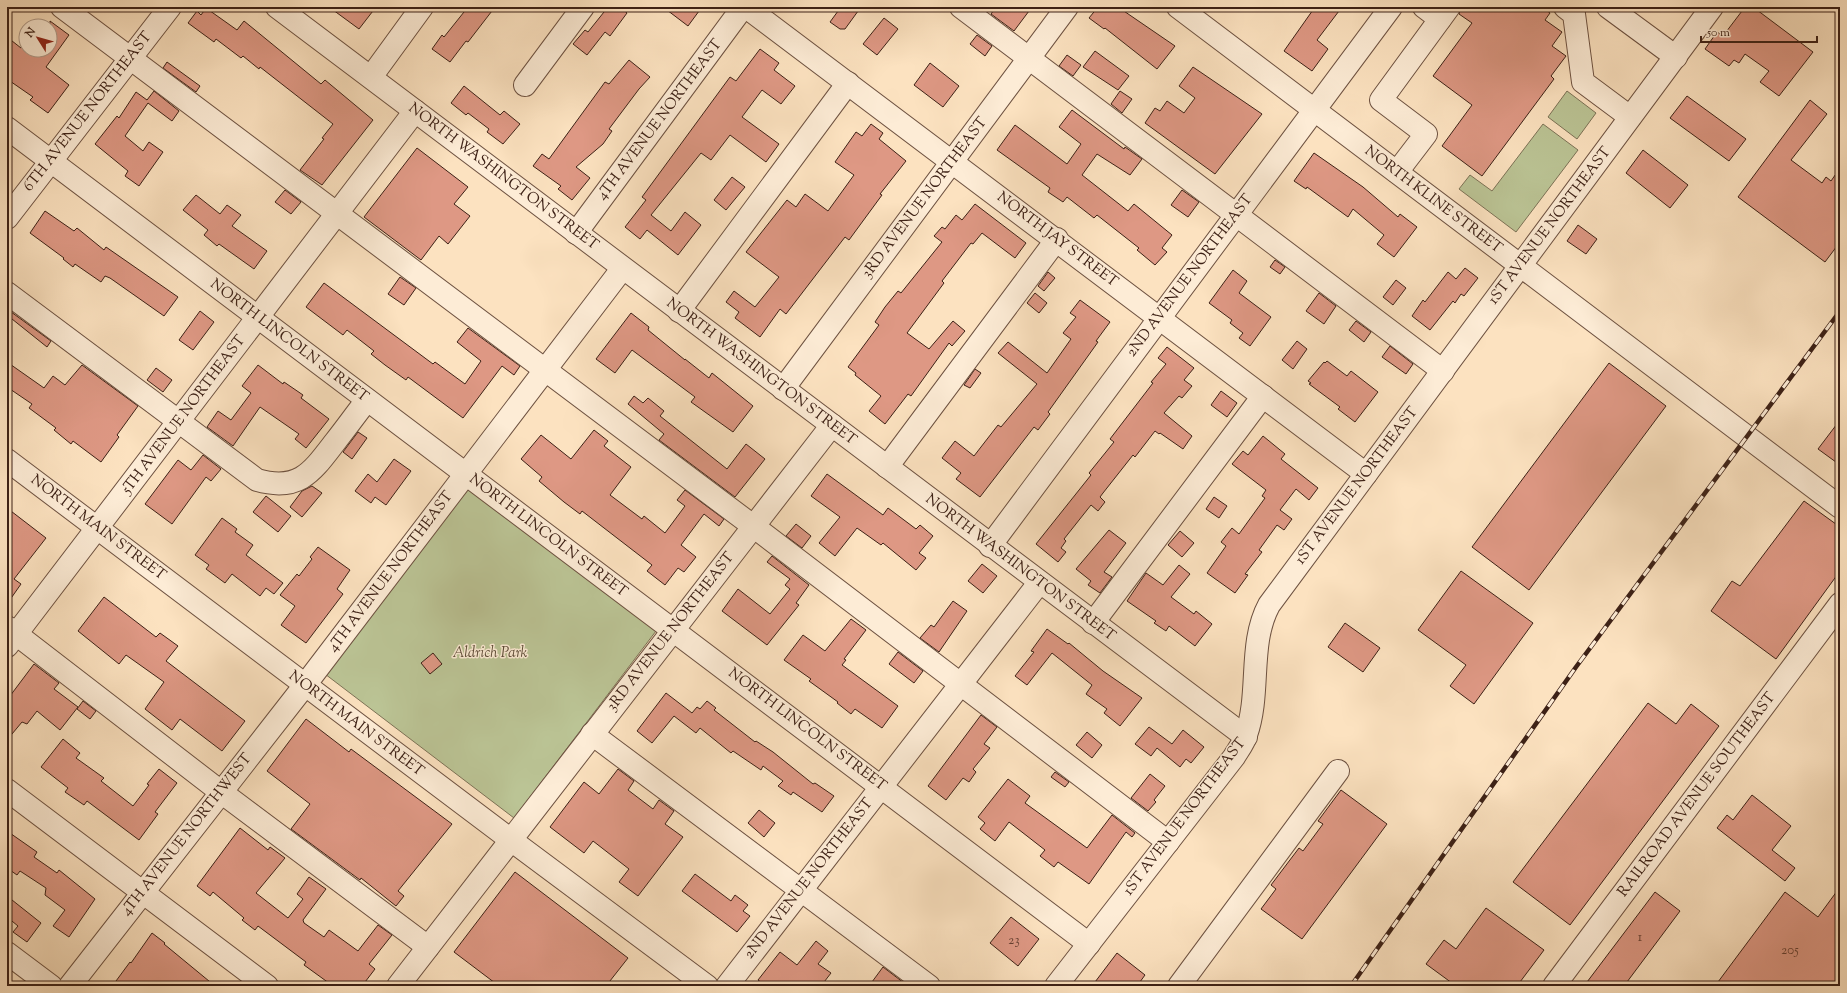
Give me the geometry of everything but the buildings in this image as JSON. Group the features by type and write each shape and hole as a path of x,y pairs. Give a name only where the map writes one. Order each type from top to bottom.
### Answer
{"street":[{"path":"62,7 753,526 1168,842"},
{"name":"6TH AVENUE NORTHEAST","path":"7,218 170,7"},
{"name":"NORTH WASHINGTON STREET","path":"277,7 832,425 1039,583 1246,737"},
{"path":"370,77 422,7"},
{"path":"525,85 583,7"},
{"name":"NORTH JAY STREET","path":"745,7 1057,239 1366,474"},
{"name":"4TH AVENUE NORTHEAST","path":"576,233 745,7"},
{"path":"961,7 1443,371"},
{"name":"3RD AVENUE NORTHEAST","path":"783,388 1067,7"},
{"name":"NORTH KLINE STREET","path":"1178,7 1840,507"},
{"name":"2ND AVENUE NORTHEAST","path":"990,546 1158,317 1391,7"},
{"path":"1608,7 1676,57"},
{"name":"1ST AVENUE NORTHEAST","path":"1056,986 1234,757 1246,737 1254,701 1259,630 1262,617 1269,605 1712,7"},
{"path":"1572,9 1583,82 1630,117"},
{"path":"1397,172 1426,134 1381,100 1437,11"},
{"path":"679,311 848,84"},
{"name":"5TH AVENUE NORTHEAST","path":"10,635 98,528 415,110"},
{"name":"NORTH LINCOLN STREET","path":"7,128 1089,944"},
{"path":"887,467 1057,239"},
{"name":"4TH AVENUE NORTHEAST","path":"305,685 622,268"},
{"path":"7,293 257,480 271,484 286,483 300,479 314,470 367,400"},
{"path":"1093,623 1263,396"},
{"name":"3RD AVENUE NORTHEAST","path":"398,986 832,425"},
{"name":"NORTH MAIN STREET","path":"7,460 707,986"},
{"name":"2ND AVENUE NORTHEAST","path":"727,986 1039,583"},
{"name":"RAILROAD AVENUE SOUTHEAST","path":"1554,986 1840,604"},
{"path":"10,635 428,947"},
{"name":"4TH AVENUE NORTHWEST","path":"70,986 305,685"},
{"path":"592,734 929,986"},
{"path":"1179,986 1338,771"},
{"path":"7,790 267,986"},
{"path":"7,953 51,986"}],"green space":[{"path":"1567,91 1596,113 1577,139 1548,117"},
{"path":"1543,124 1578,150 1516,232 1459,189 1470,175 1492,191"},
{"name":"Aldrich Park","path":"467,487 656,631 514,818 325,674"}],"railway":[{"path":"1351,986 1576,667 1840,311"}]}
